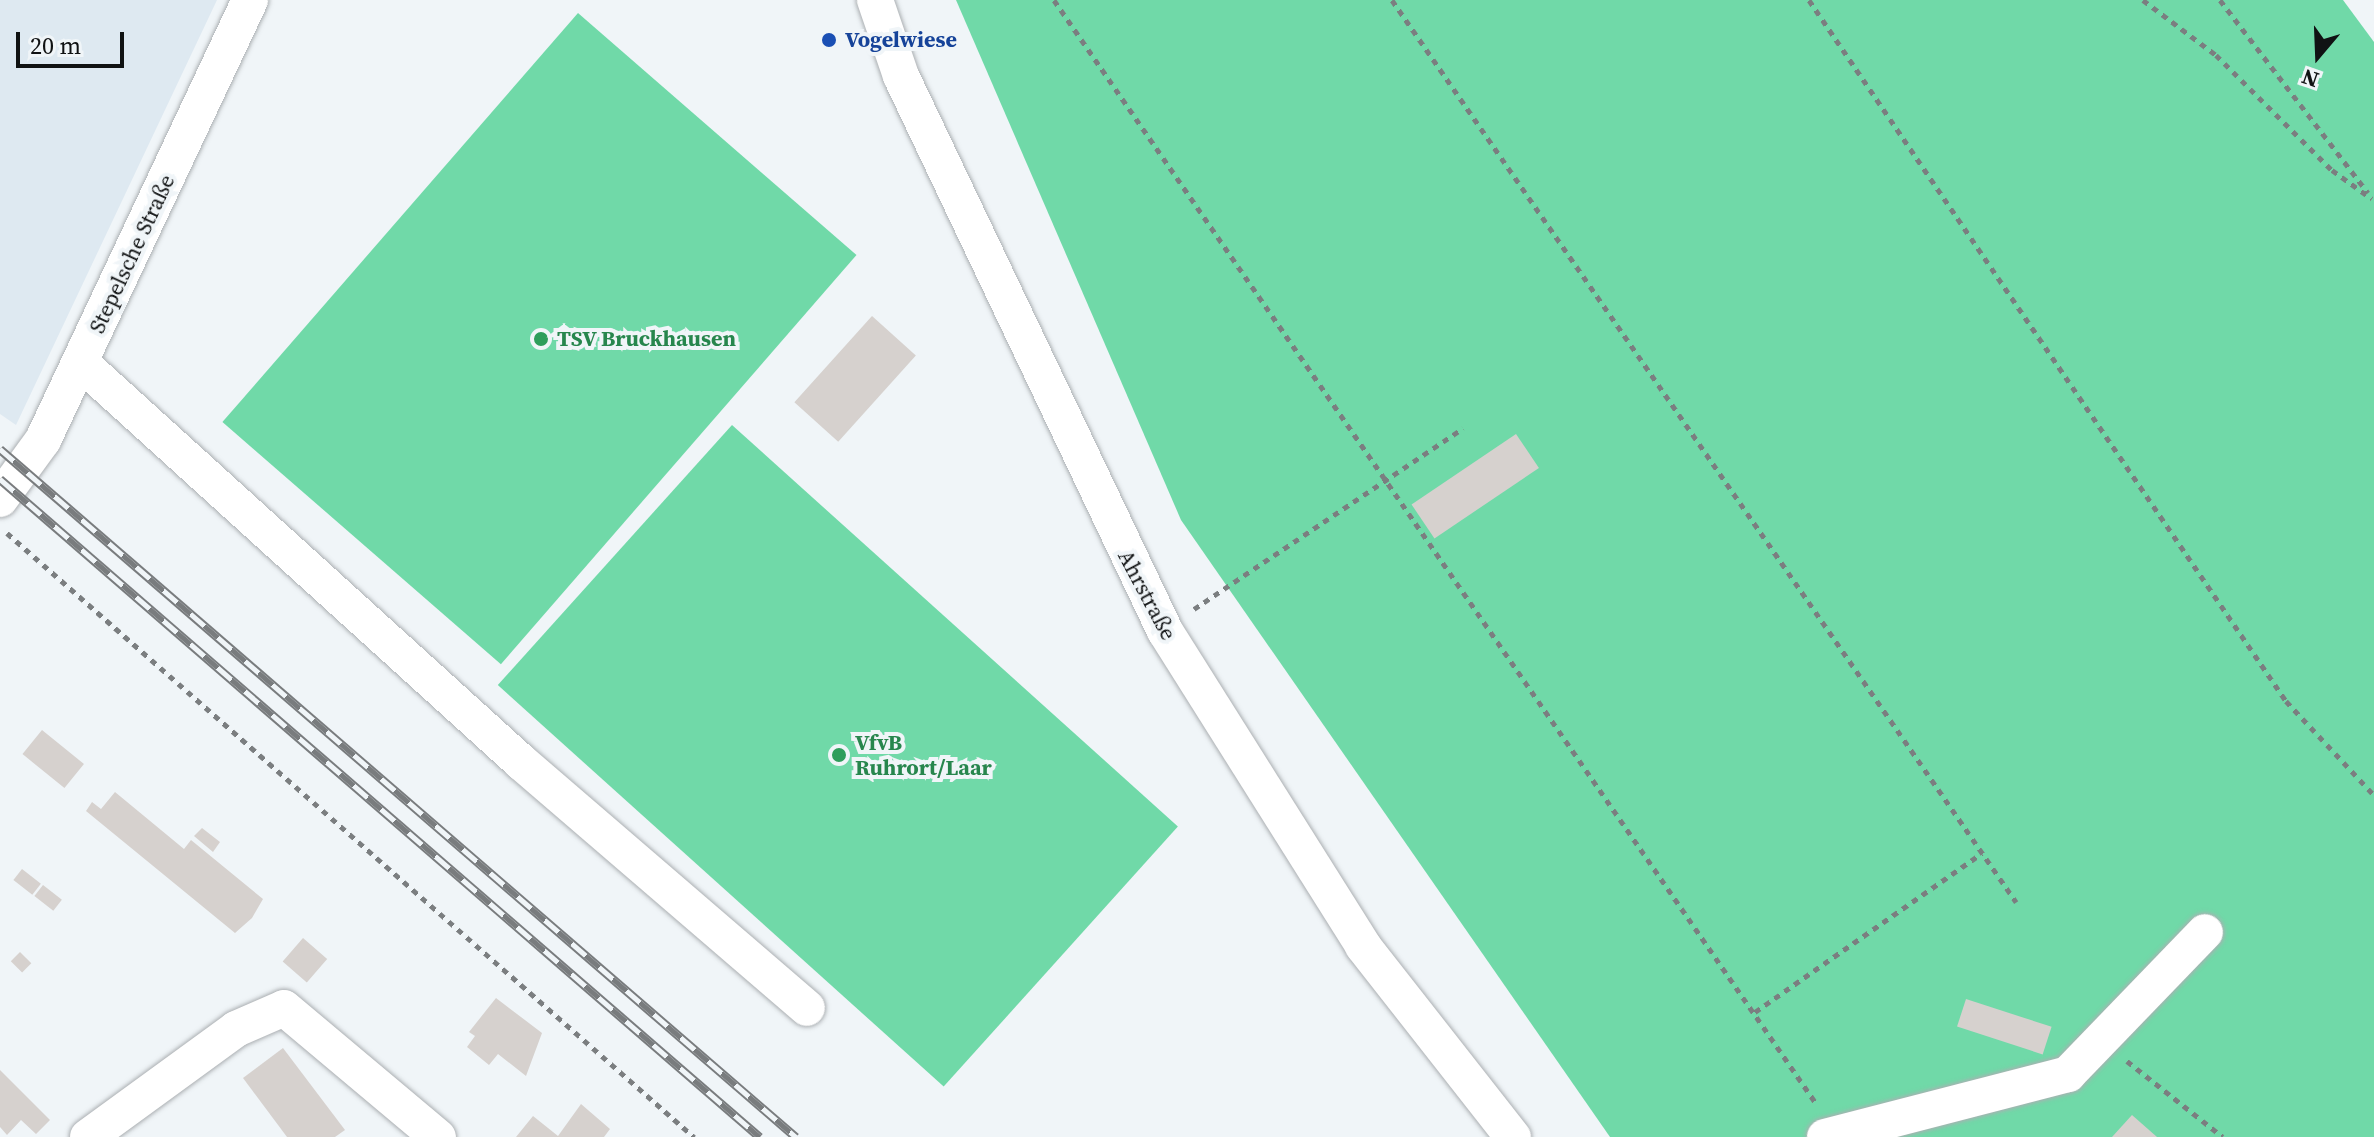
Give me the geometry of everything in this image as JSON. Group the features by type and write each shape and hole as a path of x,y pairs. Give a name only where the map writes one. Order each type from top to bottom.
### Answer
{"street":[{"name":"Stepelsche Straße","path":"0,499 43,440 250,0"},
{"name":"Ahrstraße","path":"875,0 901,76 1165,631 1363,946 1513,1137"},
{"path":"81,363 521,762 807,1008"},
{"path":"1829,1136 2068,1074 2205,932"},
{"path":"88,1137 236,1029 284,1008 438,1137"}],"path":[{"path":"1054,0 1755,1012 1829,1136"},
{"path":"1392,0 2016,902"},
{"path":"1809,0 2286,701 2374,795"},
{"path":"2143,0 2216,55 2332,170 2373,200"},
{"path":"2220,0 2373,200"},
{"path":"1165,631 1463,428"},
{"path":"0,528 694,1137"},
{"path":"1755,1012 1982,853"},
{"path":"2095,1047 2146,1070 2223,1137"}],"shaded area":[{"path":"0,0 217,0 16,425 0,414"}],"green space":[{"path":"956,0 2343,0 2374,42 2374,1137 1610,1137 1181,520"},
{"name":"TSV Bruckhausen","path":"578,13 856,255 501,664 222,422"},
{"name":"VfvB Ruhrort/Laar","path":"732,425 1178,826 944,1087 498,685"}],"building":[{"path":"872,316 916,355 838,442 794,402"},
{"path":"1516,434 1539,468 1434,538 1412,504"},
{"path":"42,730 84,764 64,788 22,754"},
{"path":"115,792 184,849 191,840 263,899 252,918 235,933 86,811 92,802 101,809"},
{"path":"202,828 220,842 213,852 194,836"},
{"path":"22,869 41,884 32,895 13,880"},
{"path":"43,885 62,900 53,911 34,896"},
{"path":"303,938 327,959 307,982 283,961"},
{"path":"20,952 31,963 22,973 11,961"},
{"path":"496,998 542,1033 526,1076 498,1054 489,1065 467,1047 475,1036 469,1032"},
{"path":"1966,999 2052,1027 2043,1054 1957,1027"},
{"path":"283,1048 345,1130 335,1137 287,1137 243,1078"},
{"path":"0,1070 50,1120 36,1134 21,1120 7,1135 0,1127"},
{"path":"581,1104 610,1129 604,1137 516,1137 533,1116 558,1136"},
{"path":"2132,1115 2157,1137 2112,1137"}],"railway":[{"path":"0,449 796,1137"},
{"path":"0,479 760,1137"}],"place":[{"name":"Vogelwiese","path":"829,40"},
{"name":"TSV Bruckhausen","path":"541,339"},
{"name":"VfvB Ruhrort/Laar","path":"839,755"}]}
